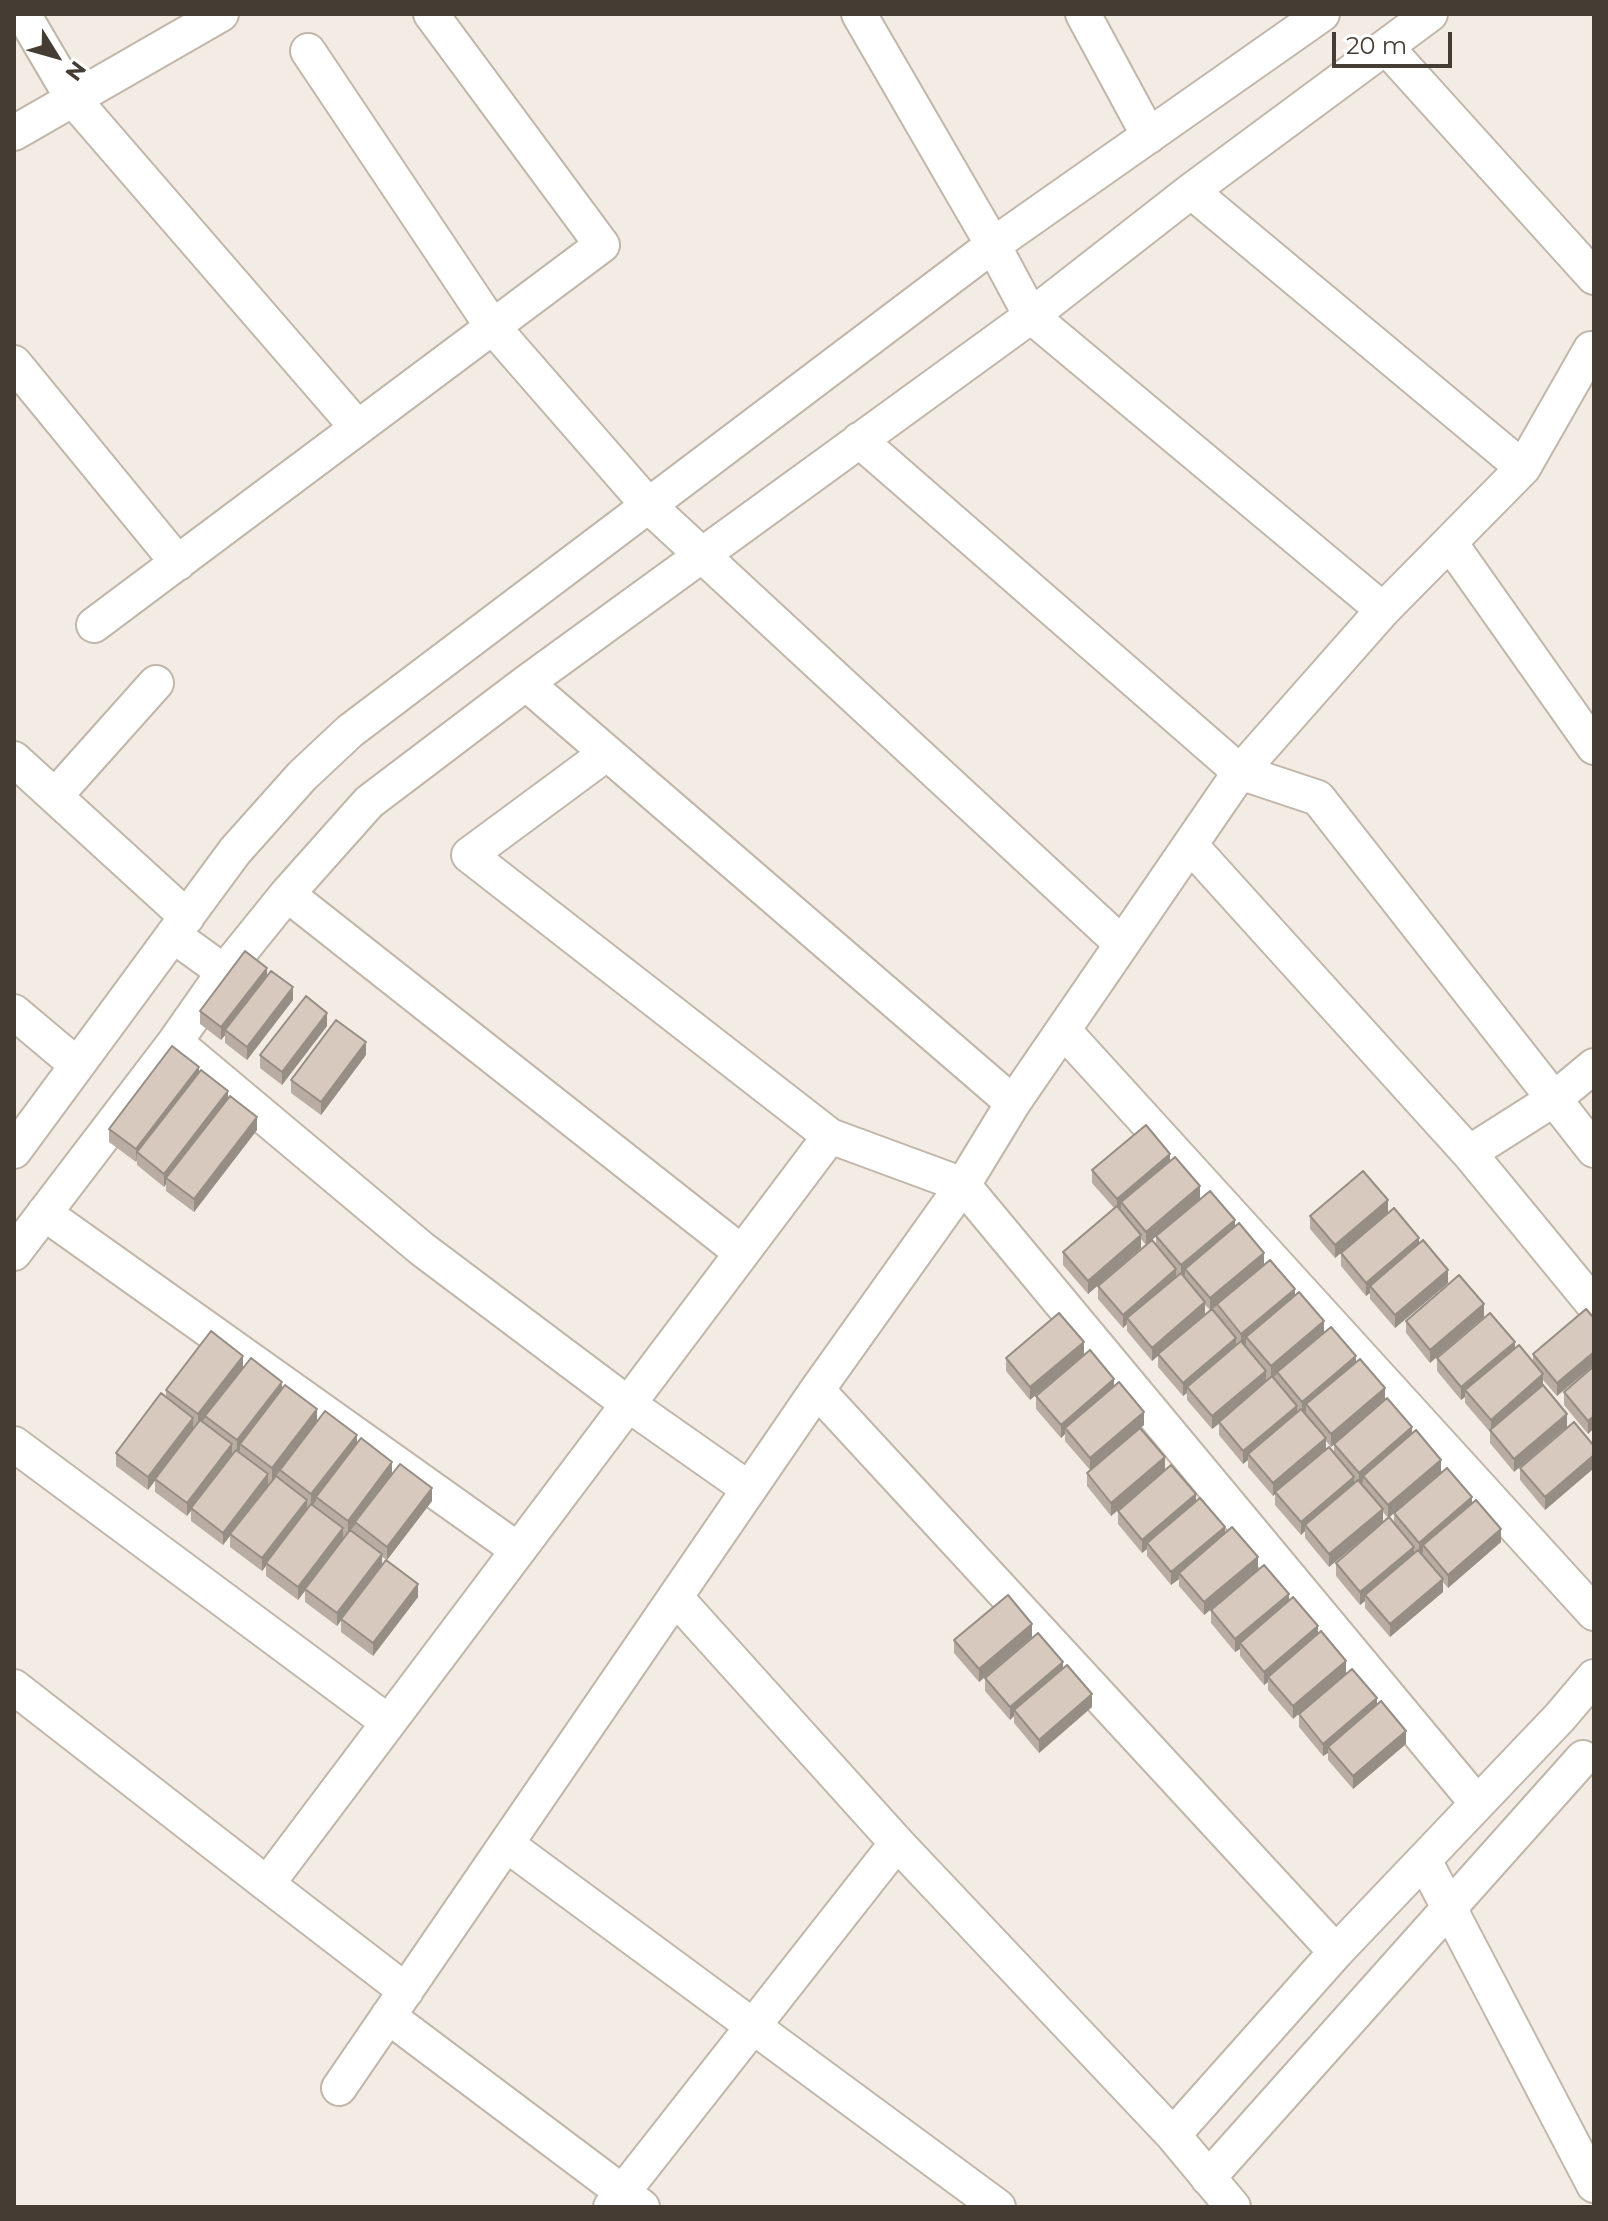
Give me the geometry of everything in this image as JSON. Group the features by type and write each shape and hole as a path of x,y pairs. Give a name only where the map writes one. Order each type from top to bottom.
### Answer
{"street":[{"path":"23,14 73,99 357,427"},
{"path":"14,133 221,14"},
{"path":"94,625 602,245 431,14"},
{"path":"859,14 1027,306 1383,610"},
{"path":"1083,14 1149,136"},
{"path":"14,1151 77,1065 198,947 287,894 369,802 526,683 675,530 998,256 1149,136 1322,14"},
{"path":"14,1253 175,1042 198,947 235,851 302,776 350,731 675,530 859,440 1027,306 1191,191 1430,14"},
{"path":"1386,47 1594,277"},
{"path":"308,51 492,326 675,530 1122,944"},
{"path":"1191,191 1523,468"},
{"path":"339,2088 817,1390 963,1185 1013,1103 1240,772 1383,610 1523,468 1593,348"},
{"path":"14,363 178,563"},
{"path":"859,440 1240,772 1318,798 1594,1150"},
{"path":"1450,543 1594,747"},
{"path":"55,796 156,683"},
{"path":"526,683 1013,1103"},
{"path":"607,753 469,855 830,1136 963,1185 1477,1803"},
{"path":"14,759 55,796 198,947"},
{"path":"1190,845 1469,1153 1594,1305"},
{"path":"287,894 742,1253"},
{"path":"14,1012 77,1065"},
{"path":"1063,1030 1594,1613"},
{"path":"175,1042 422,1249 628,1404 749,1489"},
{"path":"1469,1153 1554,1099 1594,1066"},
{"path":"267,1884 830,1136"},
{"path":"44,1213 518,1550"},
{"path":"817,1390 1336,1952"},
{"path":"14,1444 388,1722"},
{"path":"675,1597 897,1843 1173,2135 1233,2207"},
{"path":"1173,2135 1336,1952 1560,1717 1594,1677"},
{"path":"14,1687 267,1884 397,2003 625,2202 753,2026 897,1843"},
{"path":"1208,2178 1449,1908 1588,1768 1560,1717"},
{"path":"506,1844 998,2207"},
{"path":"1424,1860 1594,2185"}],"building":[{"path":"245,951 267,968 221,1027 200,1011"},
{"path":"271,971 293,987 247,1047 225,1030"},
{"path":"306,996 327,1013 282,1072 260,1055"},
{"path":"336,1020 366,1042 321,1102 291,1080"},
{"path":"172,1046 199,1067 136,1149 109,1129"},
{"path":"201,1070 228,1091 164,1174 137,1152"},
{"path":"230,1096 257,1117 194,1199 166,1178"},
{"path":"1146,1125 1170,1154 1117,1199 1092,1170"},
{"path":"1175,1157 1200,1186 1146,1232 1121,1202"},
{"path":"1363,1171 1388,1200 1335,1245 1310,1216"},
{"path":"1210,1191 1235,1220 1181,1265 1156,1236"},
{"path":"1117,1206 1141,1235 1088,1281 1063,1252"},
{"path":"1394,1208 1419,1238 1366,1283 1341,1253"},
{"path":"1239,1223 1264,1253 1210,1298 1185,1269"},
{"path":"1152,1240 1176,1269 1123,1315 1098,1286"},
{"path":"1423,1240 1448,1270 1395,1315 1370,1286"},
{"path":"1270,1260 1295,1289 1241,1334 1217,1304"},
{"path":"1181,1273 1205,1302 1152,1348 1127,1318"},
{"path":"1459,1275 1484,1304 1430,1350 1406,1321"},
{"path":"1299,1292 1324,1321 1271,1366 1246,1337"},
{"path":"1212,1309 1236,1338 1183,1383 1158,1354"},
{"path":"1586,1309 1594,1318 1594,1352 1557,1383 1533,1354"},
{"path":"1059,1313 1084,1342 1030,1387 1006,1358"},
{"path":"1490,1313 1515,1342 1461,1387 1437,1358"},
{"path":"1331,1327 1356,1356 1302,1402 1277,1372"},
{"path":"211,1331 243,1356 198,1414 166,1390"},
{"path":"1241,1341 1266,1371 1212,1416 1187,1387"},
{"path":"1519,1345 1543,1374 1491,1420 1465,1390"},
{"path":"1090,1350 1114,1379 1061,1425 1036,1396"},
{"path":"251,1358 282,1382 237,1440 205,1416"},
{"path":"1360,1359 1385,1388 1331,1434 1306,1404"},
{"path":"1594,1366 1594,1416 1588,1421 1564,1392"},
{"path":"1272,1376 1297,1406 1243,1451 1219,1422"},
{"path":"1119,1382 1144,1412 1090,1458 1065,1428"},
{"path":"285,1385 317,1409 272,1468 240,1444"},
{"path":"1543,1385 1567,1414 1514,1459 1490,1430"},
{"path":"161,1393 193,1418 148,1477 116,1453"},
{"path":"1387,1398 1412,1427 1359,1473 1334,1444"},
{"path":"1301,1409 1326,1438 1273,1483 1248,1454"},
{"path":"325,1411 357,1435 311,1494 280,1470"},
{"path":"200,1420 232,1444 187,1503 155,1479"},
{"path":"1574,1422 1594,1446 1594,1455 1545,1497 1520,1468"},
{"path":"1140,1428 1165,1457 1111,1503 1087,1473"},
{"path":"1416,1430 1441,1460 1388,1505 1363,1476"},
{"path":"361,1438 392,1462 348,1521 316,1497"},
{"path":"1329,1447 1354,1477 1301,1522 1275,1492"},
{"path":"236,1450 268,1474 223,1533 191,1508"},
{"path":"400,1464 432,1488 387,1547 355,1522"},
{"path":"1171,1465 1196,1494 1142,1540 1118,1511"},
{"path":"1447,1468 1472,1497 1419,1543 1394,1513"},
{"path":"276,1476 307,1500 262,1558 230,1534"},
{"path":"1358,1480 1383,1509 1329,1554 1305,1525"},
{"path":"1200,1498 1225,1527 1171,1572 1147,1543"},
{"path":"1476,1500 1501,1529 1448,1575 1423,1545"},
{"path":"311,1504 343,1528 298,1587 266,1563"},
{"path":"1389,1517 1414,1547 1360,1592 1336,1563"},
{"path":"1232,1527 1258,1557 1204,1602 1179,1573"},
{"path":"350,1530 382,1554 337,1613 305,1589"},
{"path":"1418,1550 1443,1579 1390,1624 1365,1595"},
{"path":"386,1560 418,1584 373,1643 341,1619"},
{"path":"1264,1565 1289,1594 1235,1639 1211,1610"},
{"path":"1008,1595 1032,1624 979,1669 954,1640"},
{"path":"1293,1597 1318,1626 1264,1672 1240,1643"},
{"path":"1321,1631 1346,1661 1293,1706 1268,1677"},
{"path":"1038,1633 1063,1662 1010,1707 985,1678"},
{"path":"1067,1665 1092,1694 1039,1740 1014,1710"},
{"path":"1352,1669 1377,1698 1323,1744 1299,1714"},
{"path":"1381,1701 1406,1731 1353,1776 1328,1747"}]}
